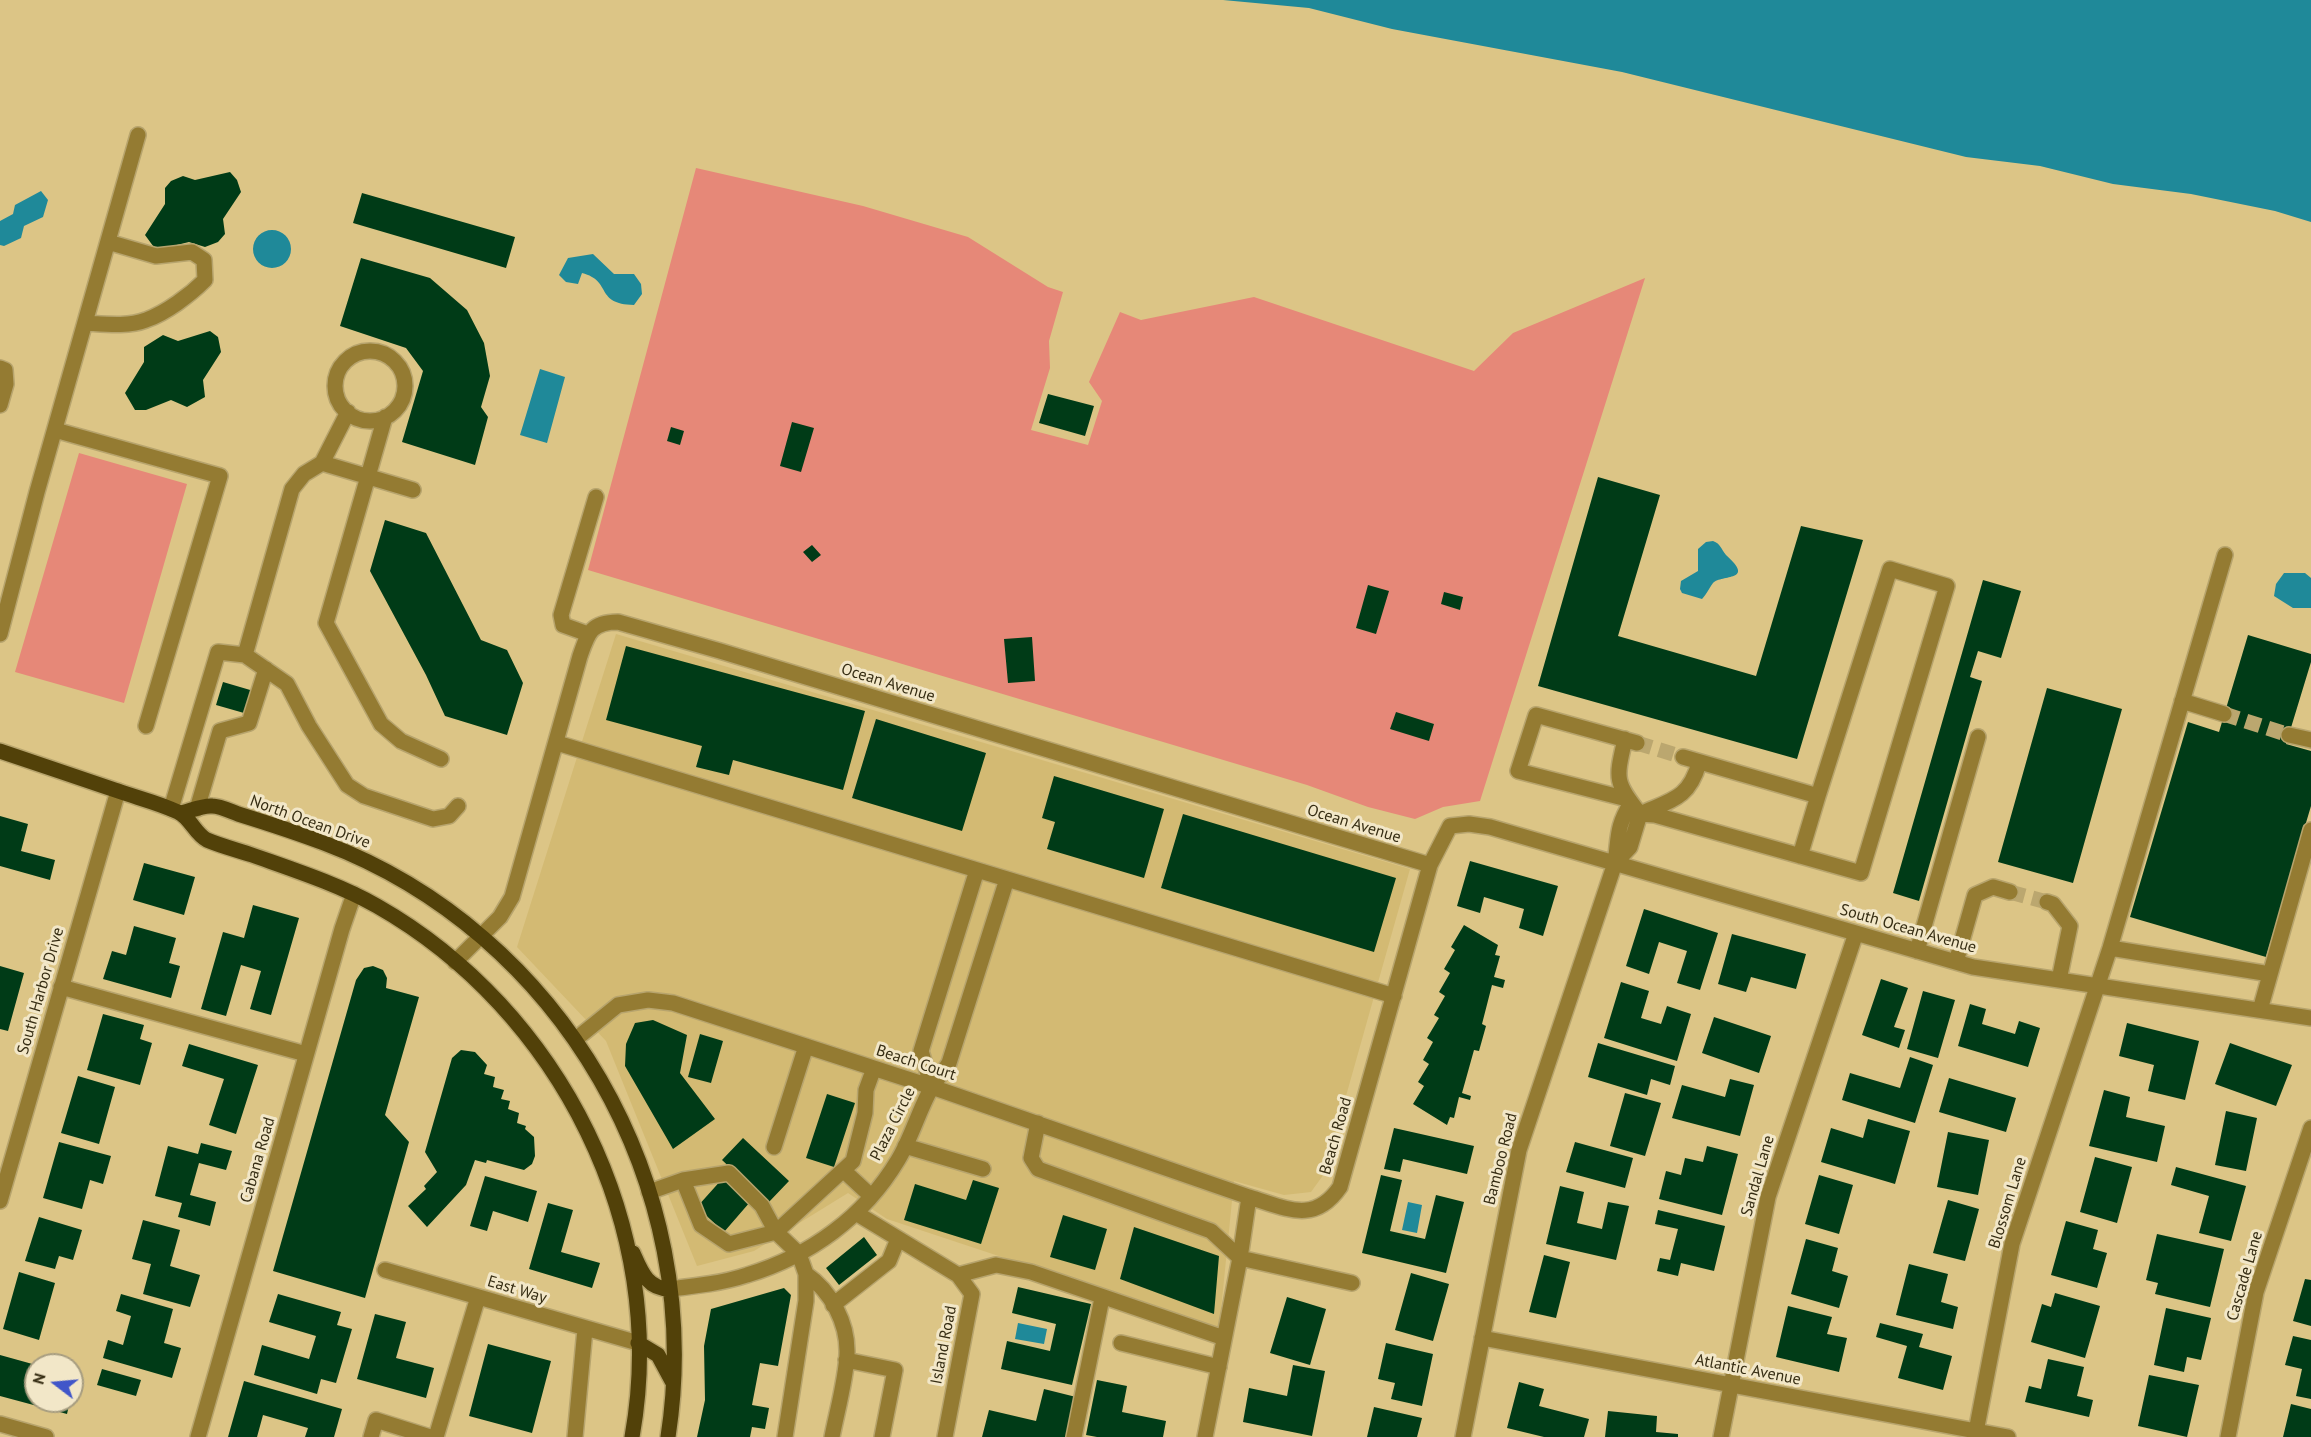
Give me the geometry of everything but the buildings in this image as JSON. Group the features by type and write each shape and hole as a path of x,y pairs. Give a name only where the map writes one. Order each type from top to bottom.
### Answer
{"main road":[{"path":"0,751 176,811 204,839 313,877 354,894 405,923 455,962 492,995 540,1051 564,1088 592,1140 614,1197 631,1273 638,1343 637,1406 632,1437"},
{"name":"North Ocean Drive","path":"176,811 212,806 336,847 401,879 431,898 481,936 537,990 576,1039 614,1104 649,1192 670,1289 674,1384 668,1437"},
{"path":"624,1236 647,1280 658,1287 670,1289"},
{"path":"638,1343 658,1355 674,1384"}],"street":[{"path":"0,634 138,135"},
{"path":"85,323 114,324 146,321 190,294 205,280 204,260 192,252 156,256 108,242"},
{"path":"375,351 393,359 404,375 405,385 400,404 385,417 366,420 348,412 337,396 337,376 341,367 356,354 375,351"},
{"path":"0,368 5,370 6,384 0,405"},
{"path":"245,655 292,489 304,474 322,463 348,412"},
{"path":"385,417 326,623 381,724 401,741 441,759"},
{"path":"55,430 220,476 146,726"},
{"path":"322,463 413,490"},
{"path":"455,962 500,917 512,897 588,634 563,625 561,615 596,497"},
{"name":"Blossom Lane","path":"1975,1434 2012,1244 2110,948 2225,555"},
{"path":"1633,805 1622,791 1618,772 1631,741 1536,715 1518,771 1633,805 1654,816 1861,873 1947,586 1890,568 1800,856"},
{"name":"Ocean Avenue","path":"588,634 596,626 606,622 618,622 1430,865"},
{"path":"176,811 218,652 245,655 287,684 309,726 347,785 364,796 433,819 448,816 458,806"},
{"path":"197,809 220,731 249,723 266,669"},
{"path":"2182,701 2224,714"},
{"path":"2289,735 2311,740"},
{"path":"1917,951 1978,737"},
{"path":"557,743 1394,996"},
{"path":"1683,757 1818,796"},
{"path":"1633,805 1669,803 1680,796 1694,779 1699,763"},
{"name":"South Harbor Drive","path":"0,1201 118,791"},
{"name":"Bamboo Road","path":"1463,1437 1519,1150 1615,863 1617,833 1622,819 1633,805"},
{"name":"South Ocean Avenue","path":"1430,865 1450,826 1469,824 1505,831 1973,967 2311,1018"},
{"path":"2260,1010 2311,830"},
{"name":"Beach Road","path":"1249,1197 1304,1212 1324,1205 1340,1187 1430,865"},
{"path":"932,1086 921,1051 977,870"},
{"name":"Plaza Circle","path":"670,1289 745,1276 778,1264 799,1254 838,1228 871,1196 898,1160 932,1086 949,1063 1007,879"},
{"path":"1956,962 1975,895 1993,887 2010,892"},
{"name":"Cabana Road","path":"198,1437 306,1054 354,894"},
{"path":"2047,902 2053,904 2070,926 2059,980"},
{"name":"Sandal Lane","path":"1721,1437 1768,1197 1856,933"},
{"path":"2110,948 2270,974"},
{"path":"61,987 306,1054"},
{"name":"Beach Court","path":"576,1039 618,1005 648,1000 673,1004 932,1086 1249,1197"},
{"path":"774,1147 806,1046"},
{"path":"683,1180 701,1225 729,1244 776,1233 853,1161 865,1113 866,1090 874,1068"},
{"path":"1038,1123 1031,1158 1038,1169 1211,1231 1240,1258 1352,1282"},
{"name":"Cascade Lane","path":"2228,1437 2256,1292 2311,1128"},
{"path":"905,1146 983,1169"},
{"path":"843,1170 871,1196"},
{"path":"649,1192 683,1180 729,1173 762,1206 776,1233 799,1254 806,1274 806,1301 785,1437"},
{"path":"1205,1437 1240,1258 1249,1197"},
{"path":"856,1213 958,1275 996,1265 1031,1272 1224,1338"},
{"path":"833,1305 890,1261 898,1239"},
{"name":"East Way","path":"385,1270 638,1343"},
{"path":"806,1274 828,1293 843,1325 847,1353 832,1437"},
{"name":"Island Road","path":"945,1437 972,1294 958,1275"},
{"path":"436,1437 478,1297"},
{"path":"1074,1437 1102,1298"},
{"path":"575,1437 585,1329"},
{"name":"Atlantic Avenue","path":"1482,1338 1975,1434 2008,1437"},
{"path":"1121,1343 1219,1367"},
{"path":"846,1360 895,1370 882,1437"},
{"path":"371,1437 376,1420 430,1437"},
{"path":"0,1424 46,1437"}],"shaded area":[{"path":"696,168 863,206 968,237 1048,287 1063,292 1049,341 1050,368 1031,430 1088,445 1102,401 1089,382 1120,312 1141,320 1254,297 1474,371 1513,333 1645,278 1480,801 1443,807 1415,819 1368,807 1307,785 588,570"},
{"path":"79,453 187,484 124,703 15,672"},
{"path":"616,634 1410,869 1324,1174 1311,1192 1284,1195 1234,1181 1219,1329 887,1219 848,1193 754,1251 697,1266 606,1041 517,947"}],"water":[{"path":"1223,0 2311,0 2311,222 2275,211 2191,194 2113,184 2040,166 1966,157 1622,72 1392,29 1309,8"},
{"path":"41,191 48,200 43,217 24,226 21,238 4,246 0,245 0,221 13,214 15,205"},
{"path":"272,230 279,231 285,236 290,242 290,256 285,262 279,267 272,268 265,267 259,262 254,256 253,249 254,242 259,236 265,231"},
{"path":"593,254 614,274 634,274 641,284 642,294 634,305 613,301 598,281 582,273 578,284 566,282 559,275 568,258"},
{"path":"540,369 565,377 547,443 520,435"},
{"path":"1713,541 1734,564 1738,570 1737,573 1734,576 1717,580 1702,599 1682,593 1681,581 1698,571 1698,549 1706,542"},
{"path":"2284,573 2305,573 2311,578 2311,608 2293,608 2274,596 2276,584"},
{"path":"1408,1202 1422,1205 1417,1233 1402,1230"},
{"path":"1018,1323 1047,1329 1044,1344 1015,1339"}],"tunnel":[{"path":"2224,714 2289,735"},
{"path":"1637,743 1683,757"},
{"path":"2010,892 2047,902"}]}
